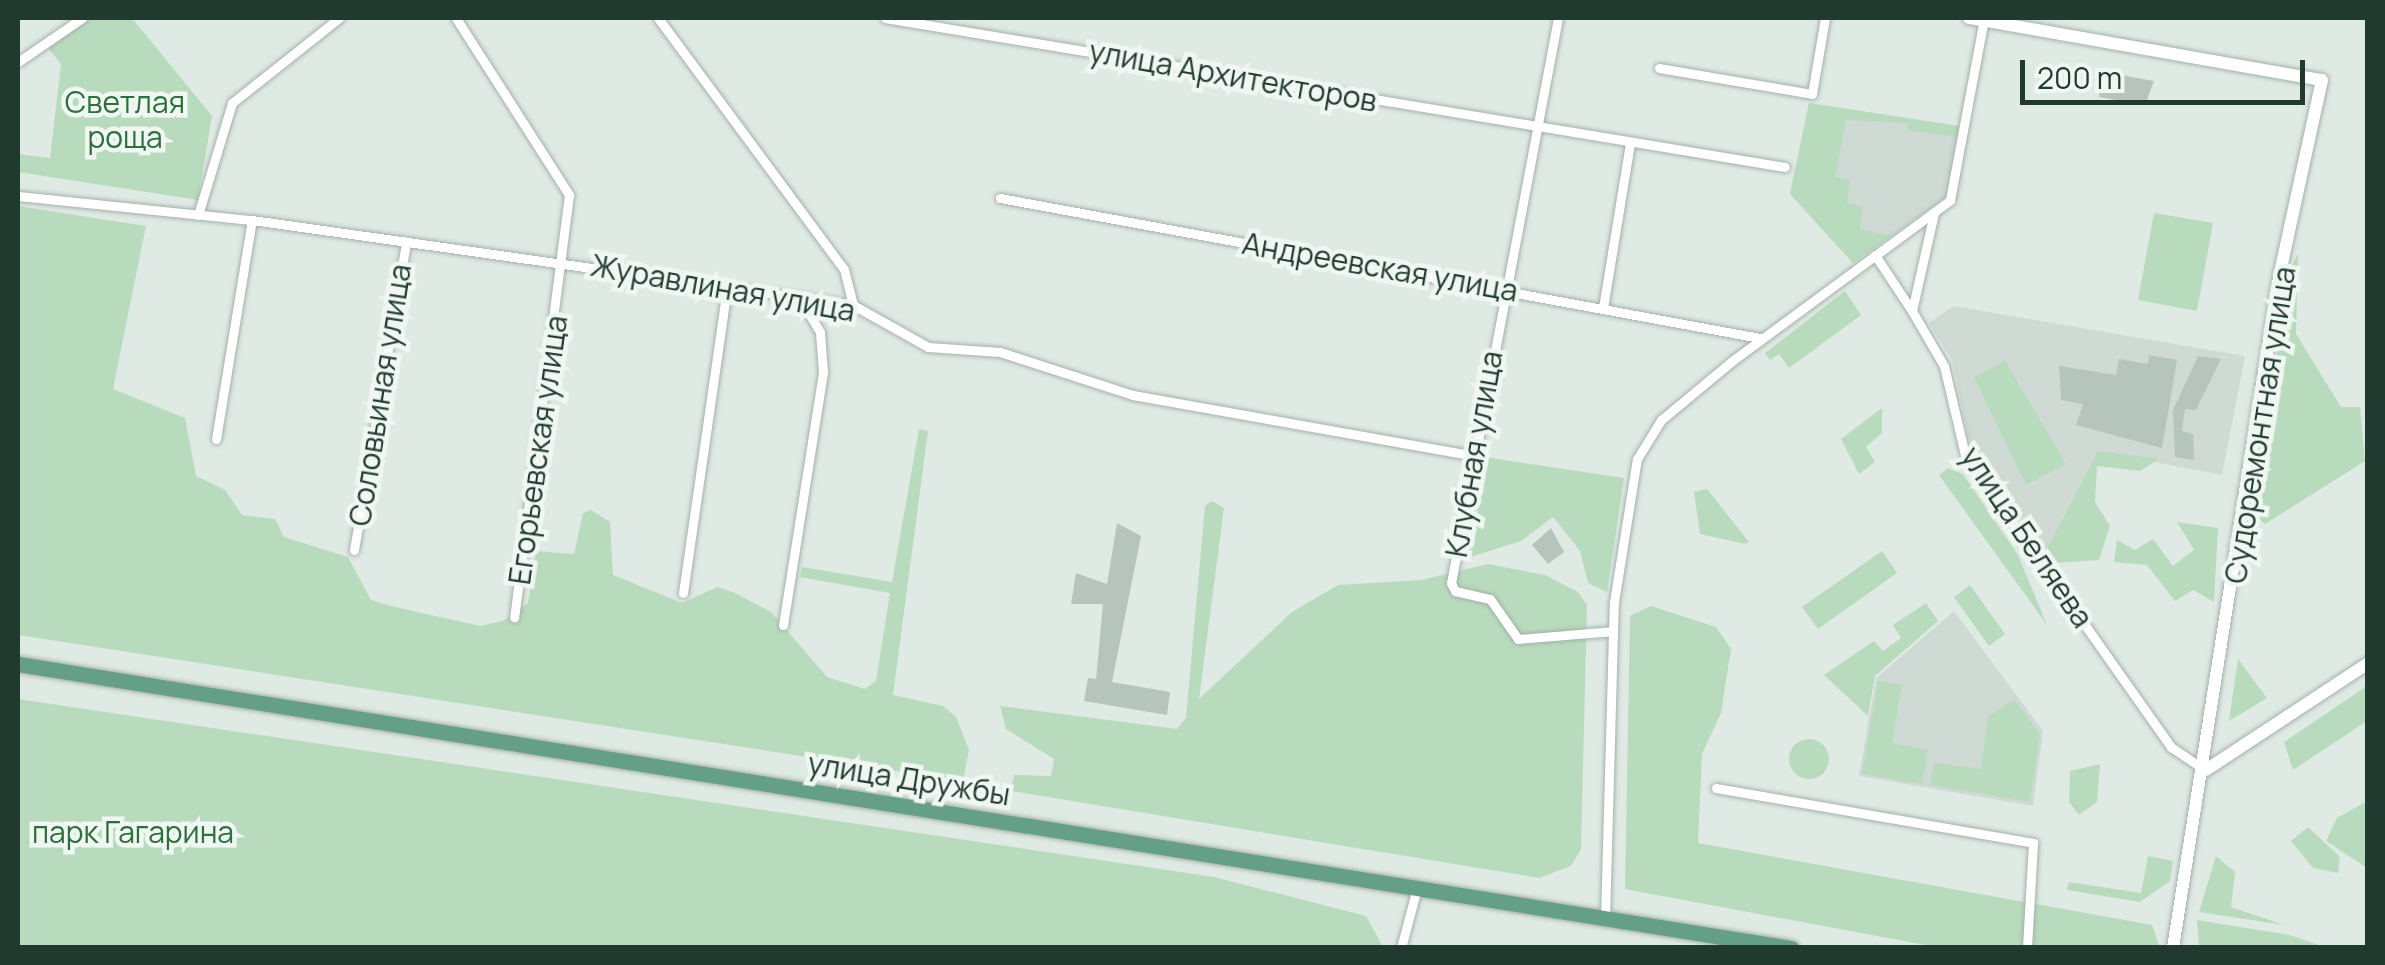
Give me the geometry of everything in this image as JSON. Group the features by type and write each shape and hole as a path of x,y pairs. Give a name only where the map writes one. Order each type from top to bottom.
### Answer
{"main road":[{"name":"улица Дружбы","path":"18,664 1791,948"}],"street":[{"path":"18,62 82,18"},
{"path":"198,215 232,103 339,18"},
{"name":"Егорьевская улица","path":"456,18 565,186 566,261 514,617"},
{"path":"658,18 844,269 853,305"},
{"name":"улица Архитекторов","path":"885,18 930,20 1537,128 1785,167"},
{"name":"Клубная улица","path":"1558,18 1470,455 1455,591 1490,598 1518,640 1613,631"},
{"path":"1659,68 1812,94 1825,18"},
{"path":"1605,918 1613,631 1630,487 1646,439 1760,338 1934,213 1951,195 1984,19 1969,18"},
{"name":"Судоремонтная улица","path":"1984,19 2322,80 2279,277 2206,770 2173,948"},
{"path":"1603,308 1630,142"},
{"name":"Журавлиная улица","path":"18,196 406,240 853,305 928,347 1000,352 1133,396 1470,455"},
{"name":"Андреевская улица","path":"1000,198 1760,338"},
{"path":"1912,310 1934,213"},
{"path":"216,439 252,220"},
{"name":"Соловьиная улица","path":"354,550 406,240"},
{"name":"улица Беляева","path":"1875,256 1944,366 1965,455 2170,747 2206,770"},
{"path":"683,594 727,286"},
{"path":"783,625 822,372 820,332 800,299"},
{"path":"2206,770 2368,663"},
{"path":"1716,788 2032,842 2027,948"},
{"path":"1402,948 1416,888"}],"shaded area":[{"path":"1809,103 1959,126 1946,197 1853,263 1790,194"},
{"path":"1953,306 2245,356 2222,475 2098,451 2045,552 1971,449 1952,360 1929,323"},
{"path":"1954,611 2043,731 2033,806 1859,776 1876,678"}],"green space":[{"name":"Светлая роща","path":"92,18 132,18 212,116 198,200 18,172 18,154 50,158 61,64 48,48"},
{"path":"1809,103 1959,126 1957,137 1907,130 1908,123 1846,120 1835,177 1850,180 1847,203 1863,207 1860,229 1891,236 1853,263 1790,194"},
{"path":"18,206 146,226 113,389 185,418 196,476 225,490 242,515 275,519 284,537 348,557 371,600 391,606 480,626 503,621 528,603 536,551 574,554 583,513 591,510 610,522 613,575 682,603 717,587 733,592 771,612 827,677 865,689 876,681 890,593 800,577 802,567 892,582 919,429 928,431 893,695 943,706 956,717 969,750 963,781 18,635"},
{"path":"2154,213 2213,223 2197,311 2138,300"},
{"path":"2298,254 2296,334 2341,407 2360,407 2365,461 2265,524 2259,519 2285,279"},
{"path":"1845,291 1861,315 1789,368 1779,354 1770,360 1765,353"},
{"path":"2005,361 2066,464 2026,485 1974,377"},
{"path":"1882,408 1882,433 1866,447 1875,462 1859,474 1841,439"},
{"path":"2098,451 2159,459 2140,471 2097,466 2095,502 2110,526 2099,560 2057,563 2045,552"},
{"path":"1484,457 1624,478 1607,592 1588,583 1580,551 1553,517 1521,541 1461,560"},
{"path":"1948,468 1963,474 2018,555 2047,625 1939,475"},
{"path":"1707,489 1749,542 1700,534 1694,492"},
{"path":"1212,501 1224,508 1199,699 1292,612 1338,585 1421,580 1488,564 1545,575 1578,592 1587,605 1581,849 1571,866 1539,878 1011,791 1014,775 1051,776 1054,759 1006,729 1000,706 1177,729 1186,718 1205,506"},
{"path":"2177,522 2218,528 2214,602 2193,590 2175,601 2147,565 2114,562 2117,540 2135,550 2153,539 2173,566 2194,550"},
{"path":"1882,551 1897,573 1818,629 1802,607"},
{"path":"1970,585 2005,634 1989,646 1954,597"},
{"path":"1926,603 1938,621 1875,676 1868,716 1824,675 1874,641 1883,651 1901,638 1893,625"},
{"path":"1651,606 1716,627 1731,649 1721,713 1702,754 1698,843 2152,925 2160,948 1936,947 1625,889 1630,616"},
{"path":"2238,659 2267,698 2229,721"},
{"path":"1878,681 1902,685 1892,743 1928,750 1922,784 1862,774"},
{"path":"2367,686 2367,721 2293,770 2284,742"},
{"name":"парк Гагарина","path":"18,699 1214,877 1366,916 1383,947 18,947"},
{"path":"2014,699 2040,734 2030,802 1930,785 1934,763 1981,769 1988,717"},
{"path":"1809,739 1823,745 1829,759 1823,773 1809,779 1795,773 1789,759 1795,745"},
{"path":"2100,764 2097,802 2079,815 2069,802 2070,771"},
{"path":"2367,801 2367,868 2326,841 2337,818"},
{"path":"2308,827 2340,857 2338,873 2313,868 2291,841"},
{"path":"2148,856 2173,861 2170,881 2140,902 2067,890 2069,882 2141,893"},
{"path":"2216,856 2235,872 2231,907 2284,925 2199,912"},
{"path":"2197,920 2290,935 2324,947 2199,947"}],"building":[{"path":"2103,72 2154,81 2145,105 2099,97"},
{"path":"2149,355 2177,360 2162,448 2076,425 2083,404 2061,400 2059,366 2116,375 2119,359 2148,364"},
{"path":"2198,356 2221,359 2196,410 2185,409 2182,431 2193,434 2194,460 2175,457 2173,410"},
{"path":"1117,523 1141,536 1112,682 1170,692 1167,715 1084,701 1088,678 1096,679 1103,604 1071,604 1076,573 1107,584"},
{"path":"1551,528 1564,552 1548,564 1532,545"}]}
